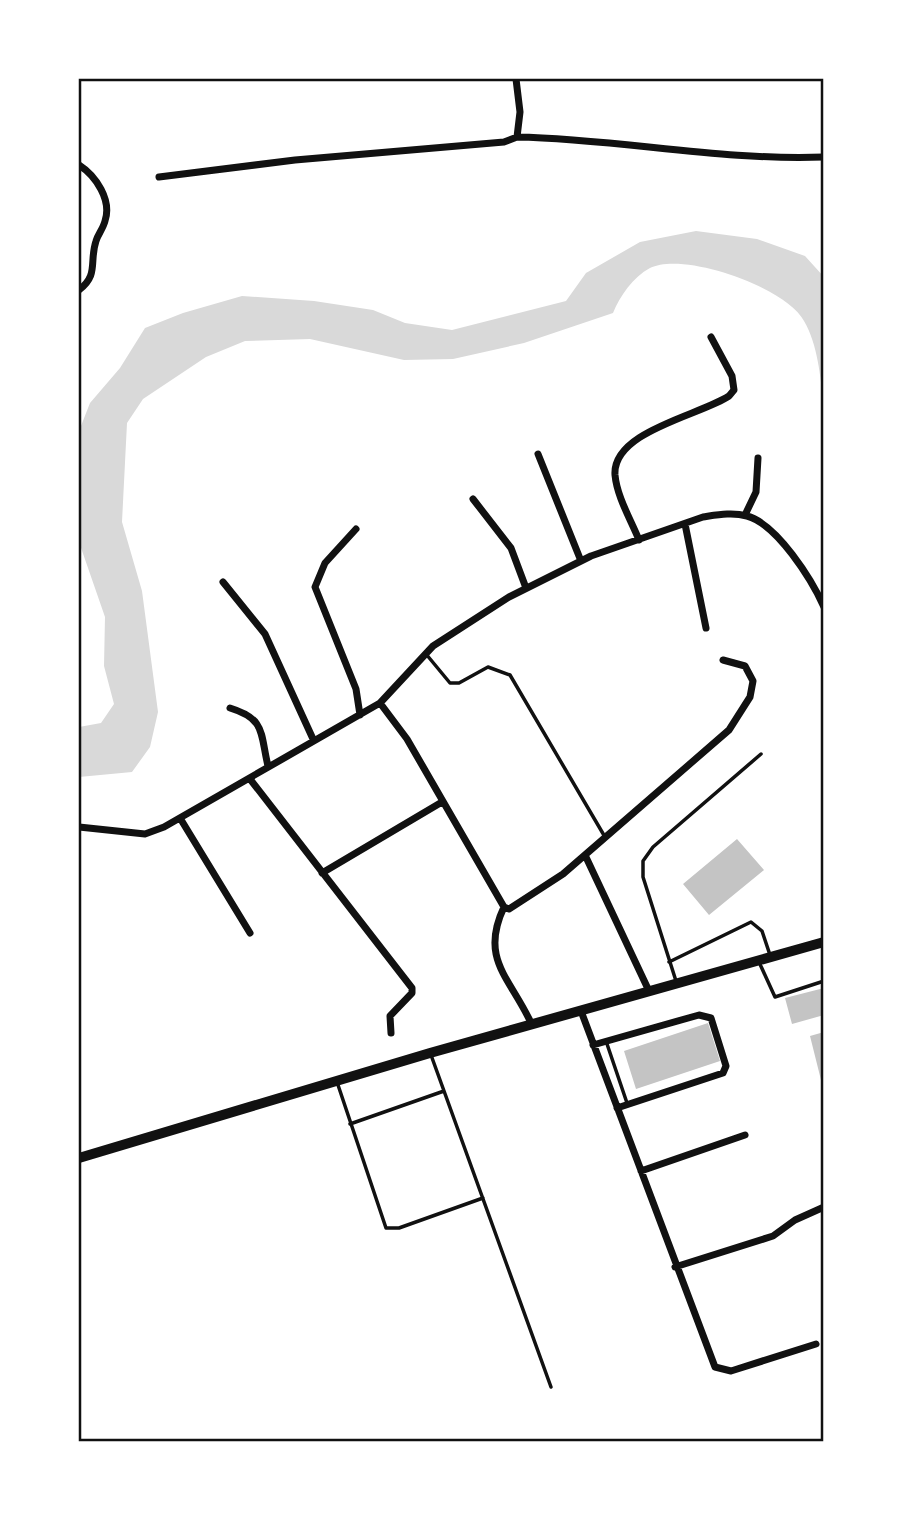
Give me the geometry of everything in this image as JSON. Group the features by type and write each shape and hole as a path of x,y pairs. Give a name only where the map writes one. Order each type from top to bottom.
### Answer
{"main road":[{"path":"79,1158 430,1053 824,942"}],"street":[{"path":"516,79 520,112 517,137"},
{"path":"159,177 399,149 495,144 517,137 564,138 782,159 824,157"},
{"path":"79,166 98,182 107,218 96,242 94,271 89,282 79,290"},
{"path":"639,540 615,476 618,460 639,438 723,400 734,390 732,376 711,337"},
{"path":"538,454 581,561"},
{"path":"745,515 756,492 758,458"},
{"path":"473,499 511,548 526,588"},
{"path":"79,827 145,834 180,818 250,779 313,739 380,703 426,654 453,631 526,588 581,561 685,524 720,514 745,515 766,526 798,564 824,607"},
{"path":"685,524 706,628"},
{"path":"356,529 325,563 315,587 356,689 360,715"},
{"path":"223,582 265,634 313,739"},
{"path":"380,703 407,739 503,907 509,909 585,855 715,744 737,720 750,697 753,681 745,666 723,660"},
{"path":"230,708 251,714 256,720 268,766"},
{"path":"250,779 412,988 412,993 390,1016 391,1033"},
{"path":"322,873 442,802"},
{"path":"180,818 250,933"},
{"path":"585,855 649,991"},
{"path":"503,907 494,928 495,954 532,1025"},
{"path":"581,1011 710,1360 719,1370 731,1371 816,1344"},
{"path":"593,1045 699,1015 711,1018 726,1066 723,1073 617,1108"},
{"path":"640,1171 745,1135"},
{"path":"675,1267 773,1236 795,1220 824,1207"}],"lane":[{"path":"426,654 446,680 454,684 488,667 510,675 605,837"},
{"path":"677,983 643,877 643,861 653,847 761,754"},
{"path":"669,962 751,922 762,931 771,957"},
{"path":"758,960 775,997 824,981"},
{"path":"606,1041 628,1105"},
{"path":"430,1053 551,1387"},
{"path":"337,1081 349,1124 386,1228 399,1228 483,1198"},
{"path":"349,1124 444,1091"}],"shaded area":[{"path":"696,231 757,239 805,256 824,277 824,404 818,361 809,330 794,308 777,296 733,275 685,264 665,264 650,268 638,276 623,294 613,313 524,343 453,359 404,360 310,339 245,341 206,357 143,399 127,423 122,522 142,591 158,712 150,747 132,772 79,777 79,727 101,723 114,704 104,666 105,617 79,542 79,431 90,403 120,368 145,328 183,313 242,296 314,301 373,310 405,323 452,330 566,301 586,273 640,242"}],"building":[{"path":"737,839 764,870 709,915 683,884"},
{"path":"824,988 824,1015 792,1024 785,998"},
{"path":"708,1023 720,1061 636,1089 624,1051"},
{"path":"824,1032 824,1088 823,1088 810,1036"}]}
